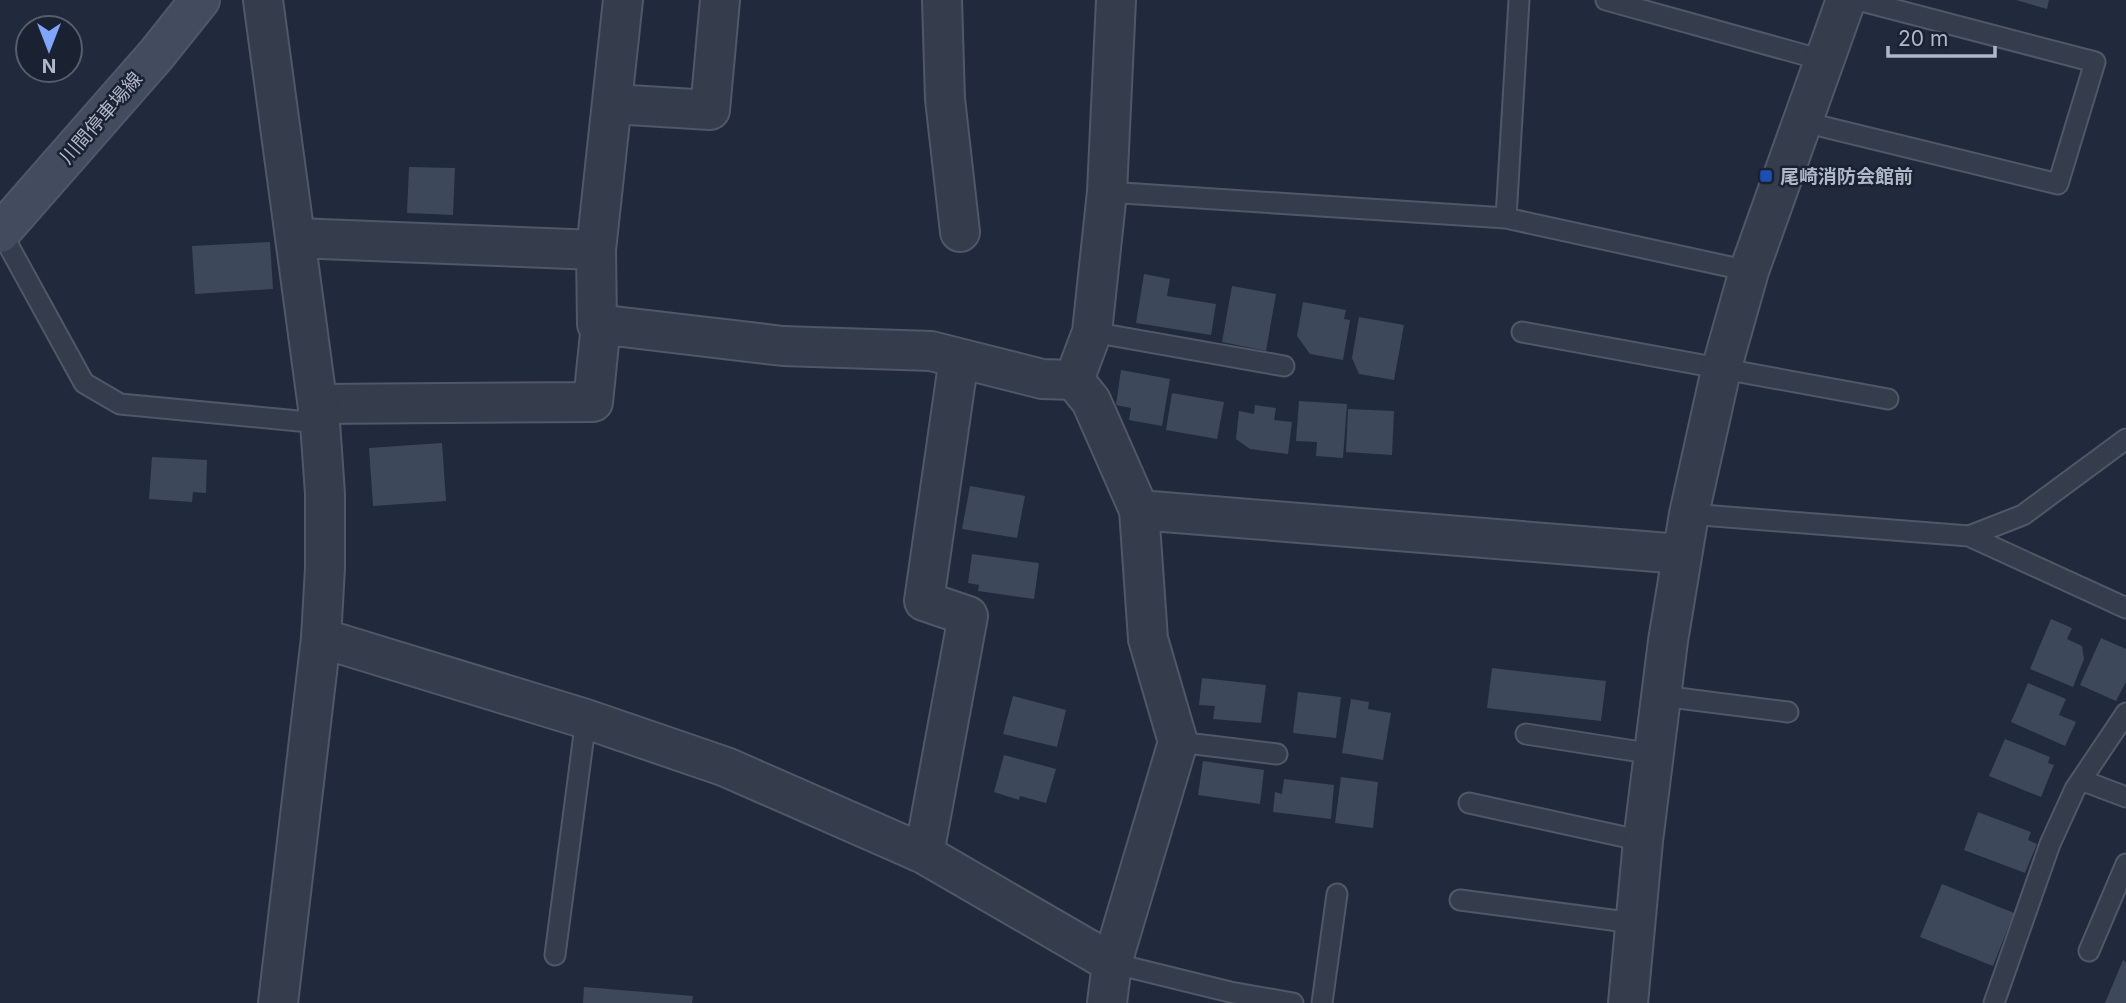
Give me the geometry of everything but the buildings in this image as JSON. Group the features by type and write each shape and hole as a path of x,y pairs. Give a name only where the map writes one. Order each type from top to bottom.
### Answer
{"main road":[{"name":"川間停車場線","path":"0,231 156,55 200,0"}],"street":[{"path":"263,0 319,414 325,494 321,638 278,1003"},
{"path":"623,0 596,250 597,324 783,346 931,351 1042,379 1074,380"},
{"path":"613,104 710,110 720,0"},
{"path":"942,0 945,99 960,232"},
{"path":"1074,380 1092,332 1107,192 1116,0"},
{"path":"1628,1003 1643,841 1681,554 1689,514 1721,370 1749,271 1846,0"},
{"path":"296,238 596,250"},
{"path":"319,414 593,402 601,324"},
{"path":"924,854 968,616 924,601 959,358"},
{"path":"1074,380 1090,401 1139,510 1148,639 1178,742 1112,963 1107,1003"},
{"path":"1139,510 1681,554"},
{"path":"321,638 586,719 726,767 924,854 1112,963"}],"lane":[{"path":"1506,218 1519,0"},
{"path":"1606,0 1826,61"},
{"path":"1804,122 2058,184 2095,62 1858,0"},
{"path":"1107,192 1506,218 1749,271"},
{"path":"0,231 84,383 120,404 319,414"},
{"path":"1092,332 1284,366"},
{"path":"1522,332 1888,400"},
{"path":"1969,536 2023,515 2126,439"},
{"path":"1689,514 1969,536 2126,608"},
{"path":"1662,696 1788,712"},
{"path":"1994,1003 2050,844 2081,780 2126,713"},
{"path":"555,955 586,719"},
{"path":"1526,734 1654,754"},
{"path":"1178,742 1277,754"},
{"path":"2081,780 2126,797"},
{"path":"1469,803 1643,841"},
{"path":"2089,951 2126,864"},
{"path":"1322,1003 1337,894"},
{"path":"1460,900 1634,923"},
{"path":"1112,963 1230,992 1293,1003"}],"place":[{"name":"尾崎消防会館前","path":"1766,176"}]}
